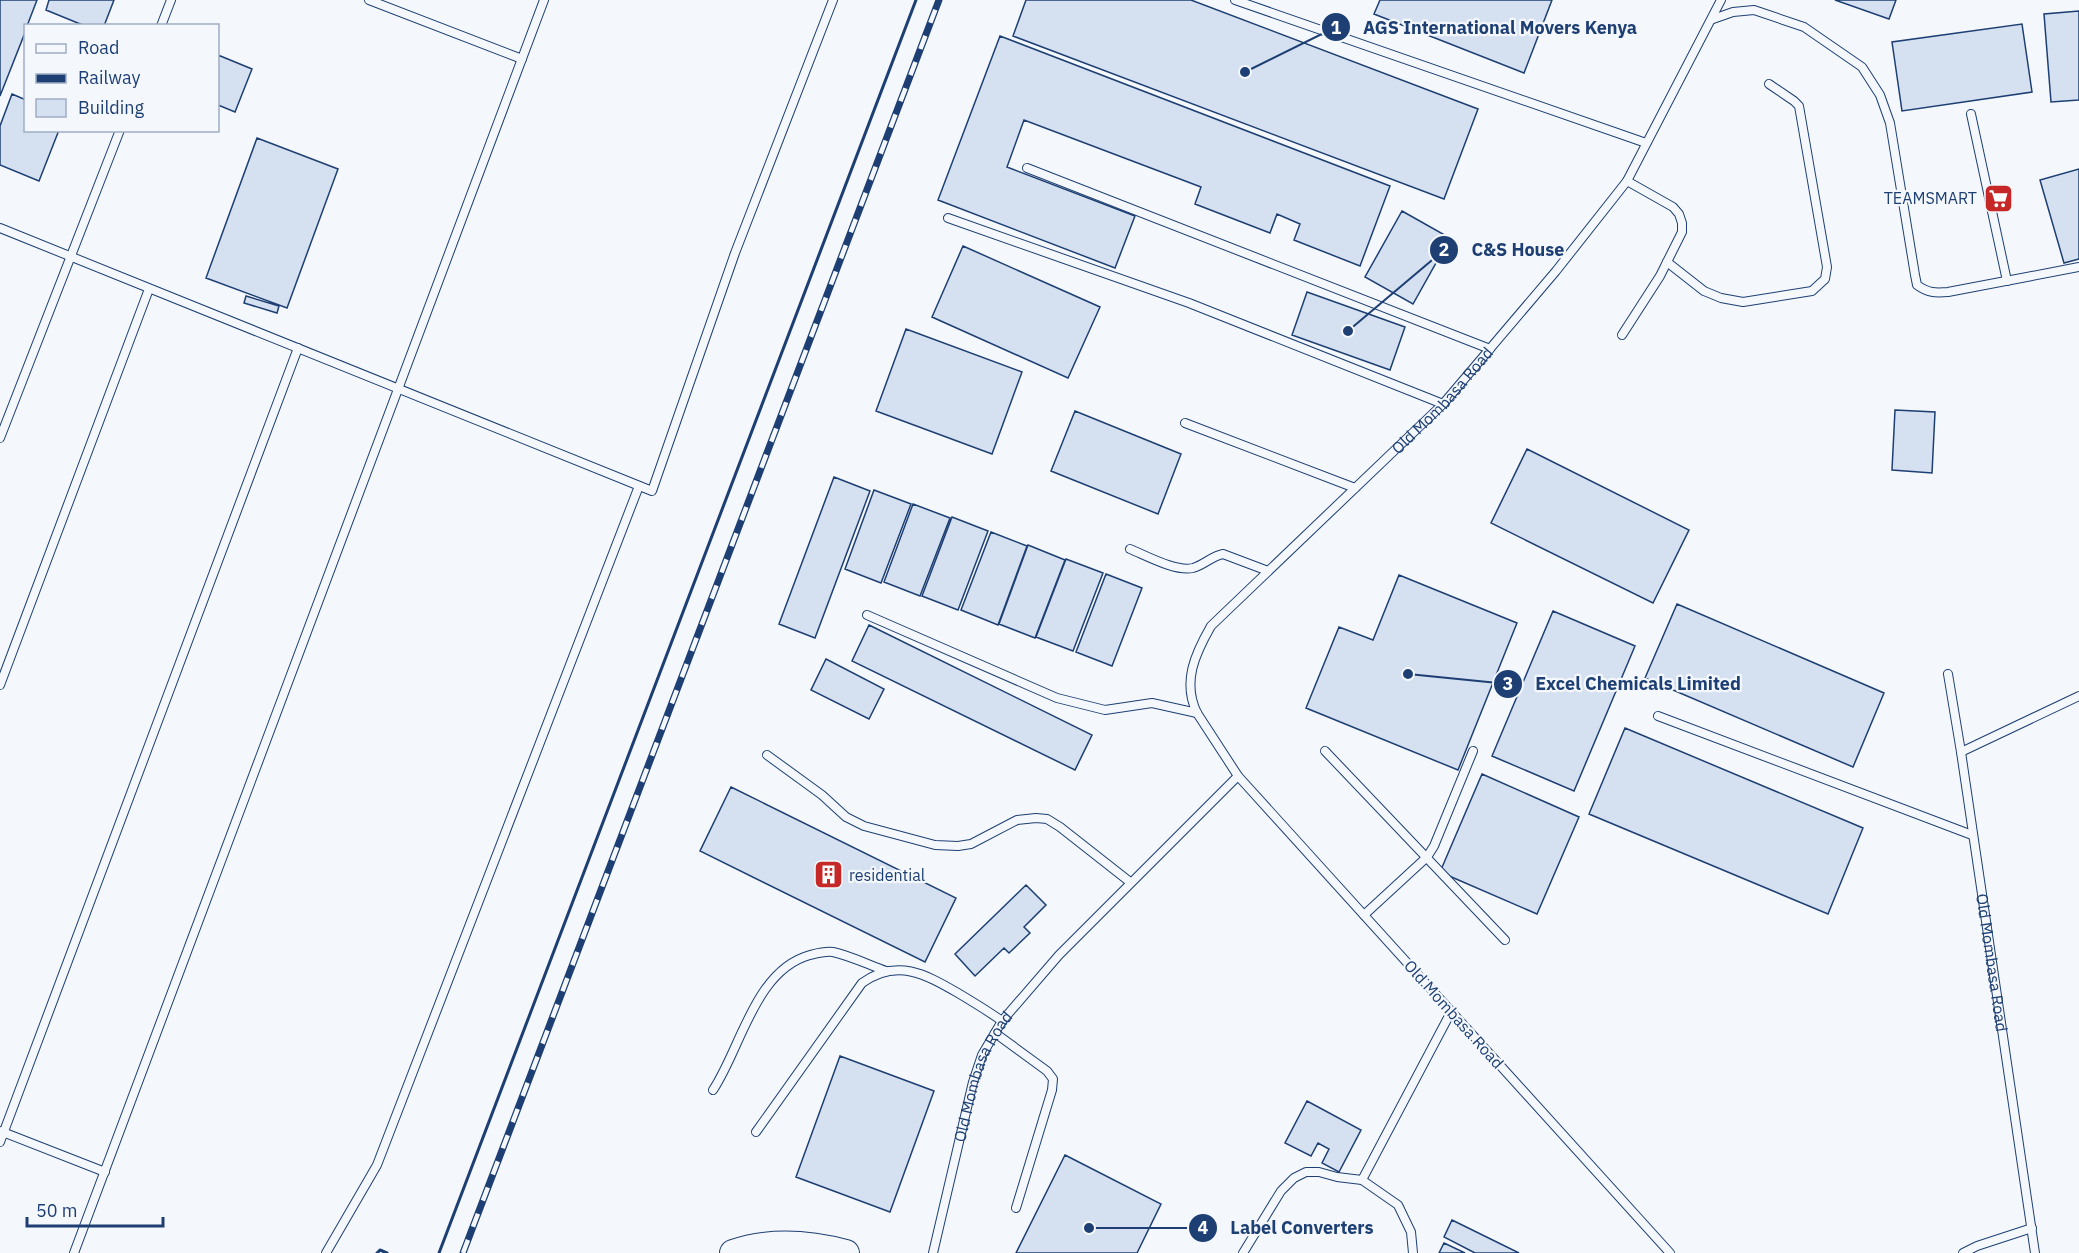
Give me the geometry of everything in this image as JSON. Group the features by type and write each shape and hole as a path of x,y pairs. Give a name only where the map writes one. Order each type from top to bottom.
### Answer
{"main road":[{"path":"733,1253 770,1244 805,1245 846,1253"}],"lane":[{"path":"162,24 171,0"},
{"path":"369,0 522,59"},
{"path":"75,1253 544,0"},
{"path":"0,228 652,491 735,253 833,0"},
{"path":"1235,0 1646,143"},
{"name":"Old Mombasa Road","path":"1670,1253 1238,776 1197,713 1193,704 1191,680 1196,654 1211,626 1443,404 1556,271 1627,181 1721,0"},
{"path":"1713,19 1733,12 1754,10 1804,27 1862,66 1880,94 1890,123 1917,285 1926,291 1935,293 2079,267"},
{"path":"1667,262 1704,291 1721,298 1743,302 1812,291 1825,279 1827,267 1798,106 1794,100 1768,84"},
{"path":"1971,114 2007,280"},
{"path":"0,438 119,132"},
{"path":"1027,168 1490,349"},
{"path":"1622,335 1667,262 1682,232 1679,214 1673,207 1627,181"},
{"path":"948,218 1189,303 1443,404"},
{"path":"0,685 149,289"},
{"path":"0,1142 298,348"},
{"path":"1185,423 1355,489"},
{"path":"326,1253 377,1165 639,486"},
{"path":"1130,549 1182,570 1195,568 1217,555 1224,554 1268,571"},
{"path":"867,615 1056,698 1105,710 1152,703 1197,713"},
{"name":"Old Mombasa Road","path":"1948,674 2035,1253"},
{"path":"1961,752 2079,696"},
{"path":"1658,716 1972,835"},
{"path":"1325,751 1505,940"},
{"path":"1364,915 1426,857 1440,835 1473,751"},
{"path":"766,755 822,795 846,816 864,826 934,845 958,846 971,844 1017,820 1047,819 1130,882"},
{"name":"Old Mombasa Road","path":"933,1253 973,1082 982,1055 1002,1020 1059,954 1238,776"},
{"path":"713,1090 724,1074 753,1009 765,990 785,967 804,957 820,952 832,952 886,971"},
{"path":"756,1132 862,983 875,974 892,970 915,971 934,979 1002,1020"},
{"path":"1362,1180 1451,1012"},
{"path":"995,1033 1047,1071 1053,1079 1053,1090 1016,1208"},
{"path":"2,1132 105,1172"},
{"path":"1243,1253 1281,1191 1294,1178 1306,1172 1319,1172 1362,1180 1398,1205 1411,1232 1413,1253"},
{"path":"1963,1253 1977,1246 2032,1228"}],"building":[{"path":"0,0 37,0 28,24 24,24 24,35 0,96"},
{"path":"49,0 114,0 105,24 80,24 46,10"},
{"path":"1026,0 1191,0 1478,109 1444,199 1013,36"},
{"path":"1380,0 1552,0 1524,73 1374,14"},
{"path":"1835,0 1896,0 1889,19"},
{"path":"2079,11 2079,100 2051,102 2044,14"},
{"path":"2022,24 2032,92 1902,111 1892,42"},
{"path":"1000,36 1390,186 1360,266 1294,240 1300,224 1277,214 1270,233 1195,204 1201,187 1024,120 1007,167 1135,216 1115,268 938,200"},
{"path":"219,55 252,69 235,112 219,105"},
{"path":"12,94 24,99 24,132 58,132 39,181 0,165 0,126"},
{"path":"257,138 338,169 287,308 206,278"},
{"path":"2079,169 2079,259 2064,263 2040,180"},
{"path":"1402,211 1450,238 1413,304 1365,277"},
{"path":"963,246 1100,307 1068,378 932,317"},
{"path":"1307,292 1405,327 1390,370 1292,335"},
{"path":"246,296 279,306 277,313 244,303"},
{"path":"906,329 1022,372 992,454 876,411"},
{"path":"1895,410 1935,412 1932,473 1892,470"},
{"path":"1075,411 1181,454 1158,514 1051,471"},
{"path":"1527,449 1689,530 1653,603 1491,523"},
{"path":"834,477 870,491 815,638 779,624"},
{"path":"874,490 911,504 881,583 845,569"},
{"path":"913,504 950,518 920,596 884,582"},
{"path":"952,517 988,531 958,610 922,596"},
{"path":"991,532 1027,546 998,625 961,610"},
{"path":"1028,545 1065,560 1035,638 999,624"},
{"path":"1066,559 1103,573 1073,651 1036,637"},
{"path":"1106,574 1142,588 1112,666 1076,652"},
{"path":"1399,575 1517,623 1458,770 1306,708 1339,627 1373,640"},
{"path":"1677,604 1884,693 1853,767 1645,678"},
{"path":"1553,611 1635,646 1574,791 1492,756"},
{"path":"869,625 1092,735 1075,770 852,661"},
{"path":"826,659 884,689 869,719 811,690"},
{"path":"1625,728 1863,828 1828,914 1589,814"},
{"path":"1482,774 1579,817 1537,914 1440,872"},
{"name":"residential","path":"731,787 956,898 925,962 700,851"},
{"path":"1026,885 1046,905 1024,927 1030,933 1009,953 1004,948 975,976 955,954"},
{"path":"840,1056 934,1091 890,1212 796,1177"},
{"path":"1307,1101 1361,1130 1339,1172 1322,1163 1329,1149 1318,1143 1311,1156 1285,1143"},
{"path":"1065,1155 1161,1204 1137,1253 1016,1253"},
{"path":"1452,1220 1519,1253 1475,1253 1444,1237"},
{"path":"1444,1243 1465,1253 1439,1253"}],"railway":[{"path":"463,1253 939,0"}],"wall":[{"path":"439,1253 916,0"},
{"path":"377,1253 380,1250 387,1253"}],"place":[{"name":"AGS International Movers Kenya","path":"1245,72"},
{"name":"TEAMSMART","path":"1998,198"},
{"name":"C&S House","path":"1348,331"},
{"name":"Excel Chemicals Limited","path":"1408,674"},
{"name":"residential","path":"828,875"},
{"name":"Label Converters","path":"1089,1228"}]}
